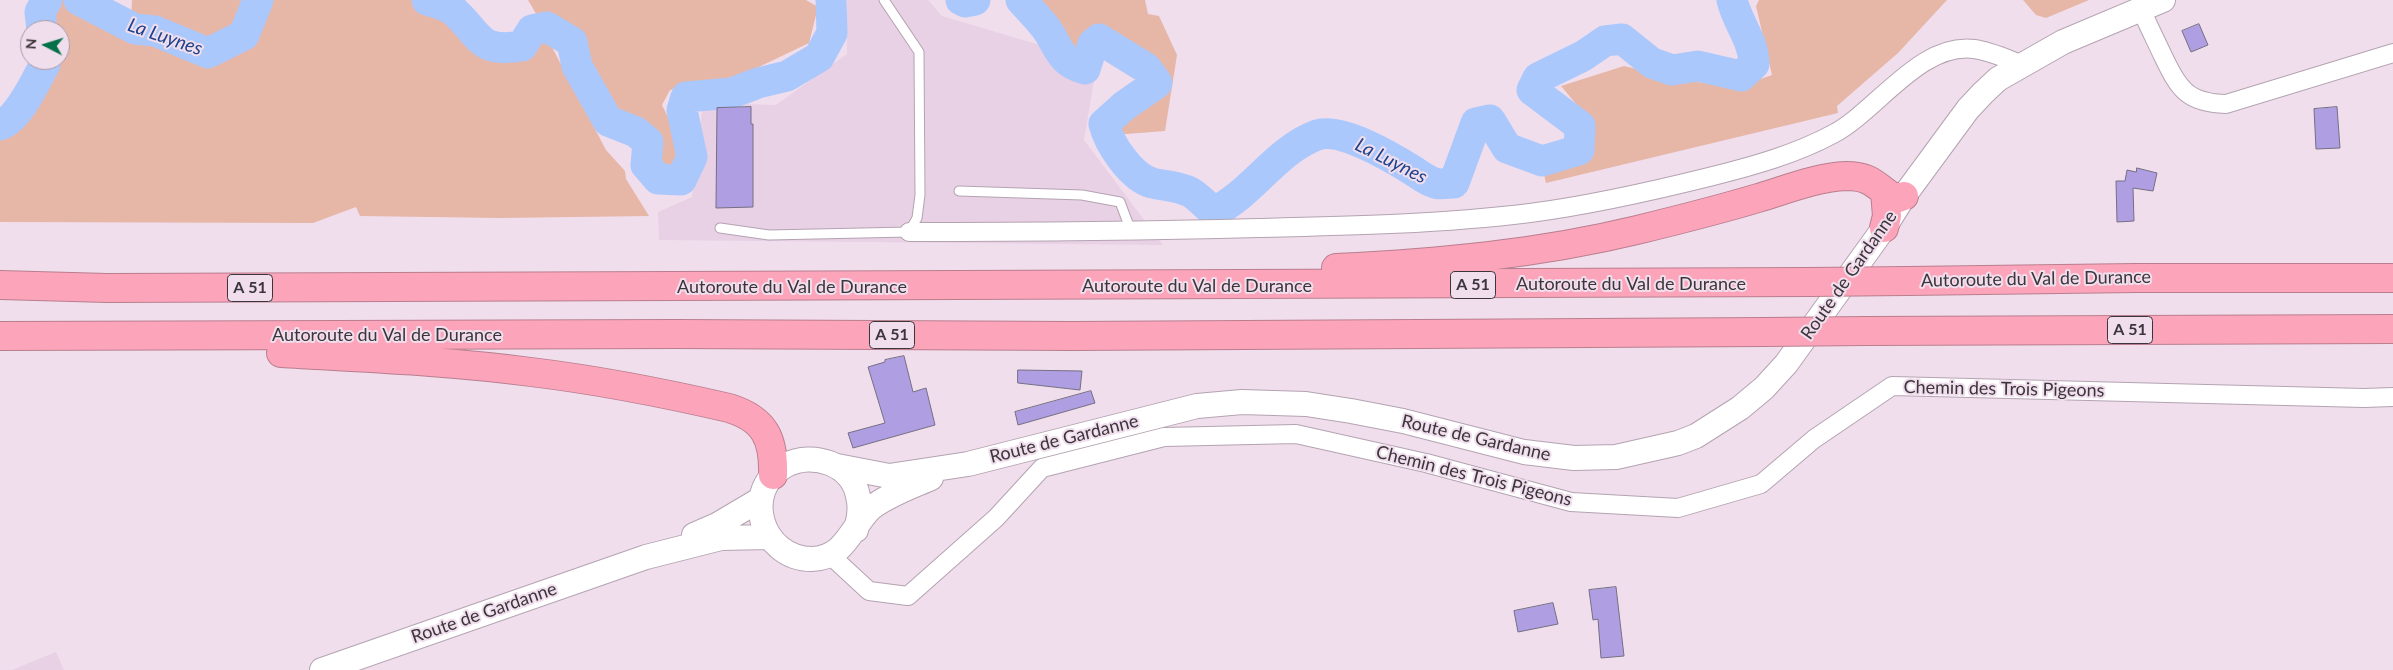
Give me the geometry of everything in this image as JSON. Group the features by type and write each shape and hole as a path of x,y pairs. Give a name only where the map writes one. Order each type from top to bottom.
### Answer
{"highway":[{"path":"873,287 1441,262 1596,240 1710,212 1803,185 1846,176 1864,178 1877,183 1894,194 1884,228"},
{"name":"Autoroute du Val de Durance","path":"0,285 107,288 873,287 2393,278"},
{"name":"Autoroute du Val de Durance","path":"10,337 667,334 1072,336 2393,329"},
{"path":"10,337 442,362 531,372 640,390 729,408 742,412 755,420 768,435 772,448 773,475"}],"main road":[{"name":"Route de Gardanne","path":"1894,194 1983,93 1998,79 2070,39 2163,0"},
{"name":"Route de Gardanne","path":"968,464 1197,406 1242,402 1306,404 1351,411 1403,421 1524,452 1574,458 1616,457 1656,450 1696,436 1740,408 1764,388 1786,364 1884,228"},
{"path":"796,460 817,460 837,466 889,476 968,464 904,489 870,509 845,544 830,555 814,559 796,557 780,549 769,537 761,519 761,499 765,486 773,475 784,466 796,460"},
{"path":"837,466 850,478 858,494 860,512 856,530"},
{"path":"646,557 717,525 761,499"},
{"path":"646,557 721,538 769,537"},
{"name":"Route de Gardanne","path":"322,670 646,557"}],"street":[{"path":"2141,10 2176,83 2187,94 2209,104 2226,104 2393,53"},
{"path":"909,232 1132,231 1354,226 1529,213 1590,204 1746,167 1790,152 1833,134 1854,121 1922,63 1942,53 1959,49 1974,49 2023,65"},
{"name":"Chemin des Trois Pigeons","path":"830,555 869,591 908,596 996,518 1042,468 1164,437 1296,434 1426,463 1571,502 1678,508 1761,484 1814,438 1892,386 2364,398 2393,397"}],"lane":[{"path":"720,228 769,235 909,232 916,218 920,195 919,52 884,0"},
{"path":"960,191 1082,195 1120,202 1132,231"}],"shaded area":[{"path":"50,0 70,0 134,33 164,40 207,60 227,52 244,38 255,20 262,0 416,0 455,19 472,42 483,49 511,53 523,50 536,31 544,32 606,150 625,171 626,179 649,216 500,218 360,216 356,207 313,223 0,222 0,129 17,118 25,109 38,90 46,70 70,70 70,20 44,20 46,7"},
{"path":"132,0 251,0 242,20 243,26 222,42 213,45 203,45 131,20"},
{"path":"528,0 806,0 818,7 809,43 742,75 670,90 662,105 671,123 680,152 676,172 664,176 654,167 651,136 647,130 639,125 620,122 610,116 586,75 581,51 577,43 564,30 553,24 541,22"},
{"path":"847,0 928,0 942,16 1097,62 1084,140 1163,245 659,240 658,212 692,197 703,103 776,105 847,54"},
{"path":"1027,0 1145,0 1148,14 1159,16 1177,55 1165,131 1113,135 1109,124 1130,105 1154,91 1161,77 1156,68 1094,32 1088,38 1083,61 1075,63 1062,48 1042,14"},
{"path":"1759,0 1947,0 1898,53 1837,106 1838,113 1546,183 1542,166 1558,164 1588,146 1594,125 1561,86 1624,66 1673,78 1735,88 1772,75 1756,6"},
{"path":"2023,0 2089,0 2046,18 2036,15"},
{"path":"56,652 64,670 12,670"}],"building":[{"path":"2199,24 2208,45 2191,52 2182,31"},
{"path":"751,107 751,124 753,124 753,207 716,208 717,108"},
{"path":"2337,107 2340,148 2316,149 2314,109"},
{"path":"2137,168 2157,173 2153,191 2133,188 2134,221 2117,222 2116,181 2125,181 2127,170 2136,172"},
{"path":"904,356 913,392 926,388 935,425 853,448 848,433 885,423 868,367 885,362 885,360"},
{"path":"1018,370 1082,371 1080,390 1018,383"},
{"path":"1091,391 1095,403 1018,425 1015,412"},
{"path":"1616,587 1624,656 1601,658 1598,619 1593,620 1589,590"},
{"path":"1553,603 1558,624 1518,632 1514,611"}],"waterway":[{"name":"La Luynes","path":"41,20 40,12 47,0"},
{"name":"La Luynes","path":"79,0 135,29 155,31 208,53 244,35 258,0"},
{"name":"La Luynes","path":"427,0 452,10 476,36 489,45 508,48 522,46 532,30 547,27 572,42 577,66 608,121 636,132 648,142 646,165 658,179 681,180 692,157 682,110 686,97 732,93 758,83 787,76 819,57 832,33 831,0"},
{"name":"La Luynes","path":"961,0 965,2 975,0"},
{"name":"La Luynes","path":"1021,0 1045,27 1064,57 1076,66 1085,69 1093,44 1099,39 1146,68 1157,83 1124,106 1104,124 1111,141 1122,159 1144,180 1190,192 1214,212 1241,194 1289,151 1317,135 1339,135 1352,139 1392,158 1429,181 1439,184 1454,183 1476,123 1490,120 1507,148 1542,161 1579,150 1580,126 1532,90 1538,78 1583,56 1605,41 1622,39 1652,63 1672,70 1698,66 1741,76 1754,64 1751,47 1732,0"},
{"name":"La Luynes","path":"0,125 20,108 42,70"}]}
